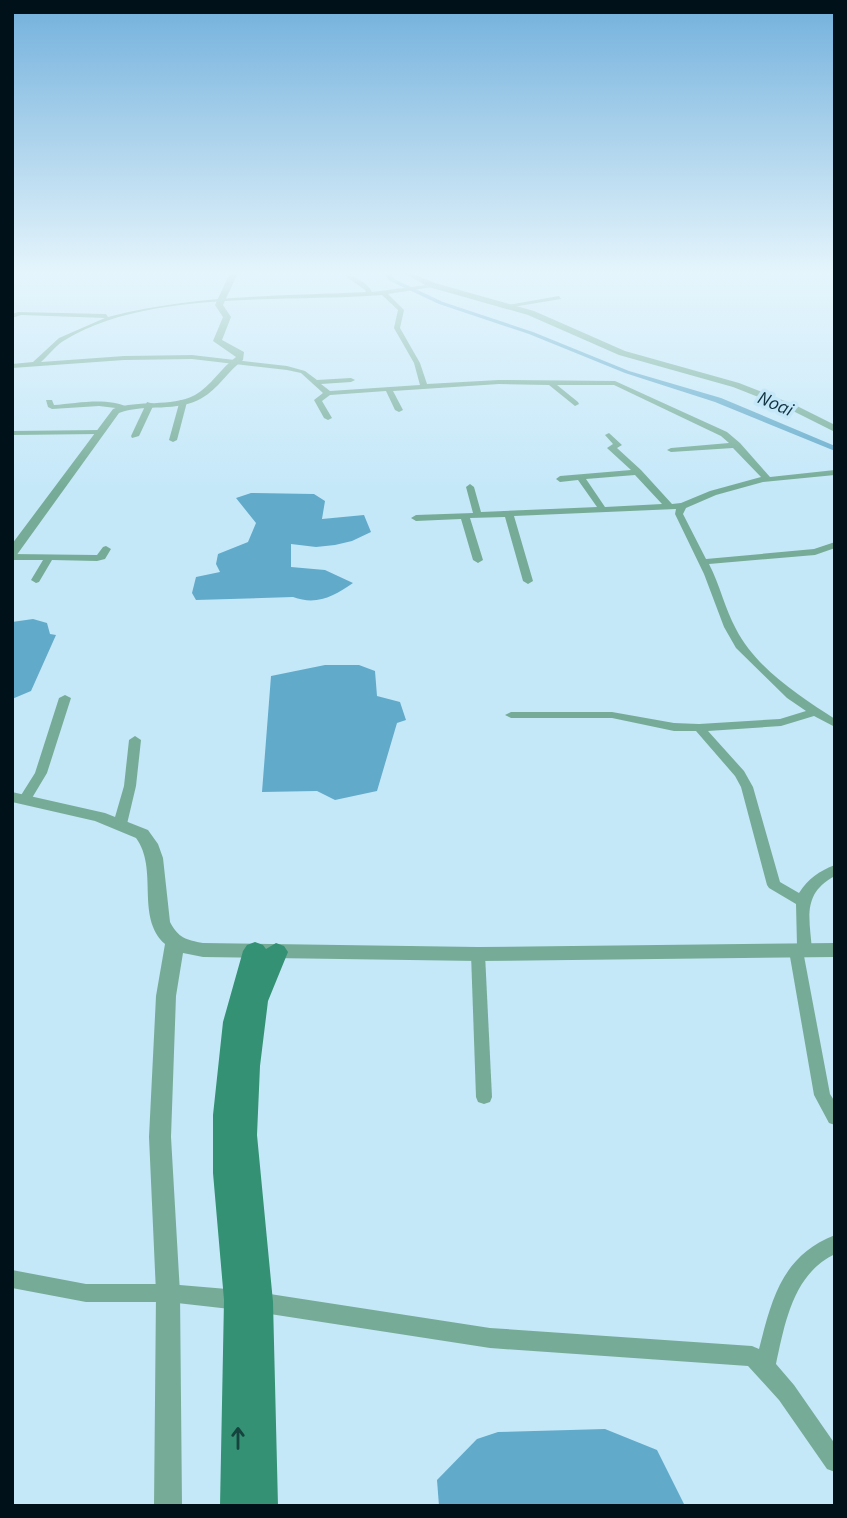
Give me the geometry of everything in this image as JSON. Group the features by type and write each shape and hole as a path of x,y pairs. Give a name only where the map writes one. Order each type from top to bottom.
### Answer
{"main road":[{"path":"260,1506 248,1301 227,1173 226,1115 235,1022 265,951"},
{"path":"238,1506 248,1301"}],"street":[{"path":"34,363 52,346"},
{"path":"49,402 52,407 99,404 124,407 183,402 199,397 240,358 241,354 226,346"},
{"path":"407,346 417,363 425,388"},
{"path":"606,346 622,353 736,385 792,407 835,429"},
{"path":"12,366 177,357 287,368 303,372 328,393"},
{"path":"315,382 351,380"},
{"path":"328,418 318,400 328,393 499,382 615,383 718,430 737,444 766,480"},
{"path":"551,383 575,404"},
{"path":"390,391 399,410"},
{"path":"173,440 183,402"},
{"path":"135,436 150,404"},
{"path":"12,555 108,418 124,407"},
{"path":"12,433 99,432"},
{"path":"609,435 618,444 611,448 638,472 669,506"},
{"path":"671,450 737,444"},
{"path":"560,479 638,472"},
{"path":"416,518 682,506 713,493 766,480 835,472"},
{"path":"581,478 603,510"},
{"path":"470,487 478,516"},
{"path":"682,506 678,514 702,562 729,628 741,648 791,696 835,724"},
{"path":"509,514 528,581"},
{"path":"465,516 478,560"},
{"path":"702,562 815,552 835,545"},
{"path":"12,555 97,558 102,557 106,549"},
{"path":"36,580 49,558"},
{"path":"65,698 41,773 18,799 120,824 140,833 149,841 159,914 165,930 175,943 203,950 478,954 835,950"},
{"path":"511,715 612,715 674,727 699,728 781,722 814,712"},
{"path":"699,728 740,774 747,787 774,885 802,900"},
{"path":"120,824 130,786 135,740"},
{"path":"835,870 812,883 802,900 800,951 822,1095 835,1118"},
{"path":"168,1506 168,1293 160,1137 166,996 175,943"},
{"path":"478,954 484,1097"},
{"path":"765,1366 783,1292 818,1249 835,1244"},
{"path":"12,1279 86,1293 168,1293 248,1301 490,1338 752,1356 765,1366 835,1461"}],"water":[{"path":"251,493 314,494 325,501 322,519 364,515 371,532 352,541 316,547 291,544 291,567 325,570 353,583 332,596 318,600 293,597 196,600 192,593 196,577 220,572 216,564 218,554 248,542 256,523 236,498"},
{"path":"33,619 47,623 50,634 56,635 31,691 12,699 12,622"},
{"path":"325,665 359,665 375,671 377,696 400,702 406,720 397,723 377,791 335,800 317,791 262,792 271,676"},
{"path":"605,1429 657,1450 685,1506 439,1506 437,1480 477,1439 498,1432"}],"waterway":[{"name":"Noai","path":"563,346 627,372 718,400 835,449"}]}
